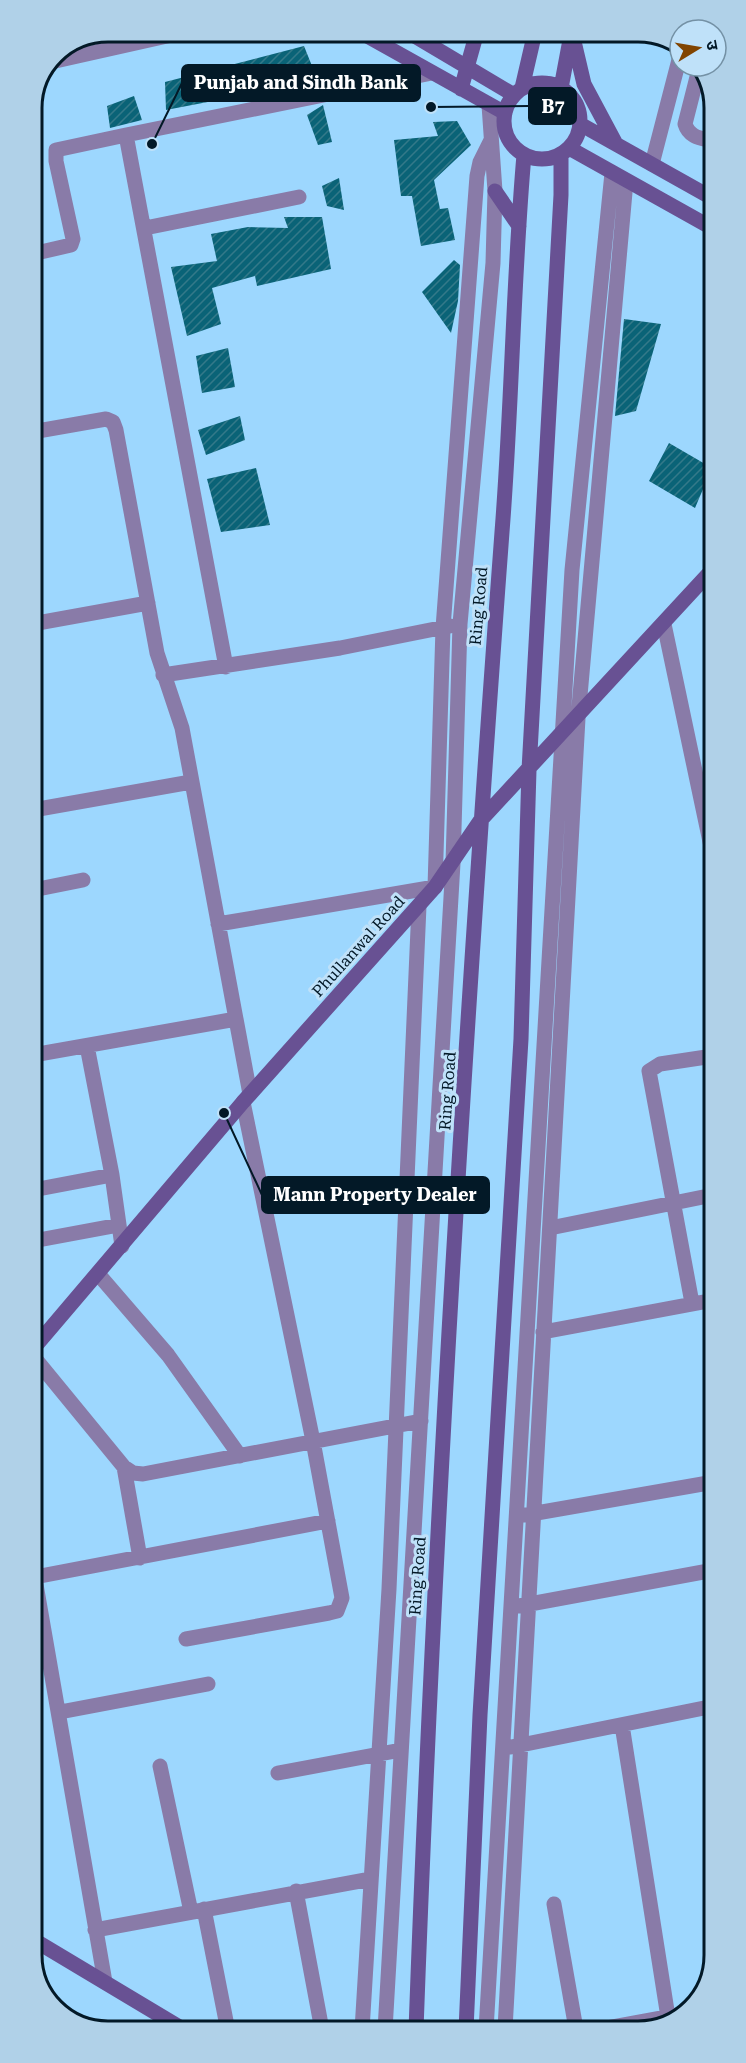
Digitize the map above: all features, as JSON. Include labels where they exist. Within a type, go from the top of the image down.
[{"type":"street","points":[[63,59],[140,42]]},
{"type":"street","points":[[378,42],[505,113]]},
{"type":"street","points":[[425,42],[518,92]]},
{"type":"street","points":[[461,89],[474,42]]},
{"type":"street","points":[[518,92],[534,83],[548,83],[561,88],[572,97],[578,110],[580,124],[576,137],[565,151],[549,158],[537,159],[524,155],[508,139],[504,128],[505,113],[518,92],[532,42]]},
{"type":"street","points":[[561,88],[570,42]]},
{"type":"street","points":[[574,42],[584,84],[616,144]]},
{"type":"street","points":[[42,252],[70,245],[73,239],[56,161],[56,150],[432,73]]},
{"type":"street","points":[[652,164],[674,78]]},
{"type":"street","points":[[697,78],[685,124],[687,132],[704,139]]},
{"type":"street","points":[[386,2021],[453,862],[460,624],[490,285],[495,191],[489,105]]},
{"type":"street","points":[[580,124],[704,193]]},
{"type":"street","points":[[126,135],[226,667]]},
{"type":"street","points":[[218,924],[435,887],[443,628],[477,176],[480,162],[491,140]]},
{"type":"street","points":[[565,151],[619,177],[704,224]]},
{"type":"street","points":[[466,2021],[480,1715],[520,1039],[529,770],[565,151]]},
{"type":"street","name":"Ring Road","points":[[416,2021],[429,1683],[480,821],[502,529],[524,155]]},
{"type":"street","points":[[525,1515],[543,1332],[578,718],[619,177]]},
{"type":"street","points":[[505,2021],[520,1744],[520,1606],[525,1515],[532,1224],[561,735],[572,570],[619,177]]},
{"type":"street","points":[[495,191],[519,226]]},
{"type":"street","points":[[145,228],[299,197]]},
{"type":"street","points":[[470,281],[490,285]]},
{"type":"street","points":[[42,430],[96,420],[106,419],[113,422],[163,675],[182,728],[236,1019],[247,1098],[342,1598],[337,1611],[186,1639]]},
{"type":"street","points":[[458,438],[475,440]]},
{"type":"street","name":"Phullanwal Road","points":[[42,1340],[247,1098],[419,906],[453,862],[480,821],[578,718],[704,579]]},
{"type":"street","points":[[42,622],[148,603]]},
{"type":"street","points":[[163,675],[226,667],[460,624]]},
{"type":"street","points":[[664,624],[704,813]]},
{"type":"street","points":[[42,808],[192,782]]},
{"type":"street","points":[[42,888],[83,880]]},
{"type":"street","points":[[363,2021],[389,1589],[419,906]]},
{"type":"street","points":[[42,1054],[236,1019]]},
{"type":"street","points":[[87,1046],[112,1175],[122,1246]]},
{"type":"street","points":[[692,1304],[649,1071],[660,1064],[704,1057]]},
{"type":"street","points":[[42,1188],[112,1175]]},
{"type":"street","points":[[550,1228],[704,1198]]},
{"type":"street","points":[[42,1239],[119,1225]]},
{"type":"street","points":[[99,1275],[168,1354],[240,1456]]},
{"type":"street","points":[[543,1332],[704,1302]]},
{"type":"street","points":[[42,1367],[124,1467],[133,1473],[143,1474],[421,1421]]},
{"type":"street","points":[[124,1467],[140,1558]]},
{"type":"street","points":[[525,1515],[704,1484]]},
{"type":"street","points":[[42,1574],[140,1558],[328,1521]]},
{"type":"street","points":[[520,1606],[704,1572]]},
{"type":"street","points":[[389,1589],[410,1586]]},
{"type":"street","points":[[487,2021],[503,1749],[520,1606]]},
{"type":"street","points":[[42,1617],[105,1982]]},
{"type":"street","points":[[60,1712],[208,1684]]},
{"type":"street","points":[[503,1749],[704,1708]]},
{"type":"street","points":[[622,1725],[672,2011]]},
{"type":"street","points":[[278,1773],[401,1750]]},
{"type":"street","points":[[160,1766],[225,2021]]},
{"type":"street","points":[[95,1930],[296,1891],[371,1879]]},
{"type":"street","points":[[296,1891],[320,2021]]},
{"type":"street","points":[[554,1904],[575,2021]]},
{"type":"street","points":[[42,1945],[169,2021]]},
{"type":"building","points":[[304,46],[318,81],[166,110],[165,82]]},
{"type":"building","points":[[134,96],[142,120],[110,128],[107,106]]},
{"type":"building","points":[[323,105],[332,142],[318,145],[307,115]]},
{"type":"building","points":[[457,121],[471,145],[434,180],[440,209],[448,208],[455,240],[421,246],[412,196],[401,196],[394,140],[438,136],[433,122]]},
{"type":"building","points":[[339,178],[344,210],[327,206],[322,186]]},
{"type":"building","points":[[284,217],[322,217],[331,269],[257,286],[255,276],[212,288],[221,324],[187,336],[171,267],[217,261],[211,234],[248,227],[288,228]]},
{"type":"building","points":[[454,260],[460,265],[458,301],[451,333],[422,292]]},
{"type":"building","points":[[624,319],[661,324],[636,411],[615,416]]},
{"type":"building","points":[[228,348],[235,387],[202,393],[196,356]]},
{"type":"building","points":[[240,416],[245,440],[206,455],[198,430]]},
{"type":"building","points":[[669,443],[704,463],[704,487],[695,508],[649,481]]},
{"type":"building","points":[[256,468],[270,525],[221,532],[207,479]]},
{"type":"place","name":"B7","points":[[431,107]]},
{"type":"place","name":"Punjab and Sindh Bank","points":[[152,144]]},
{"type":"place","name":"Mann Property Dealer","points":[[224,1113]]}]
